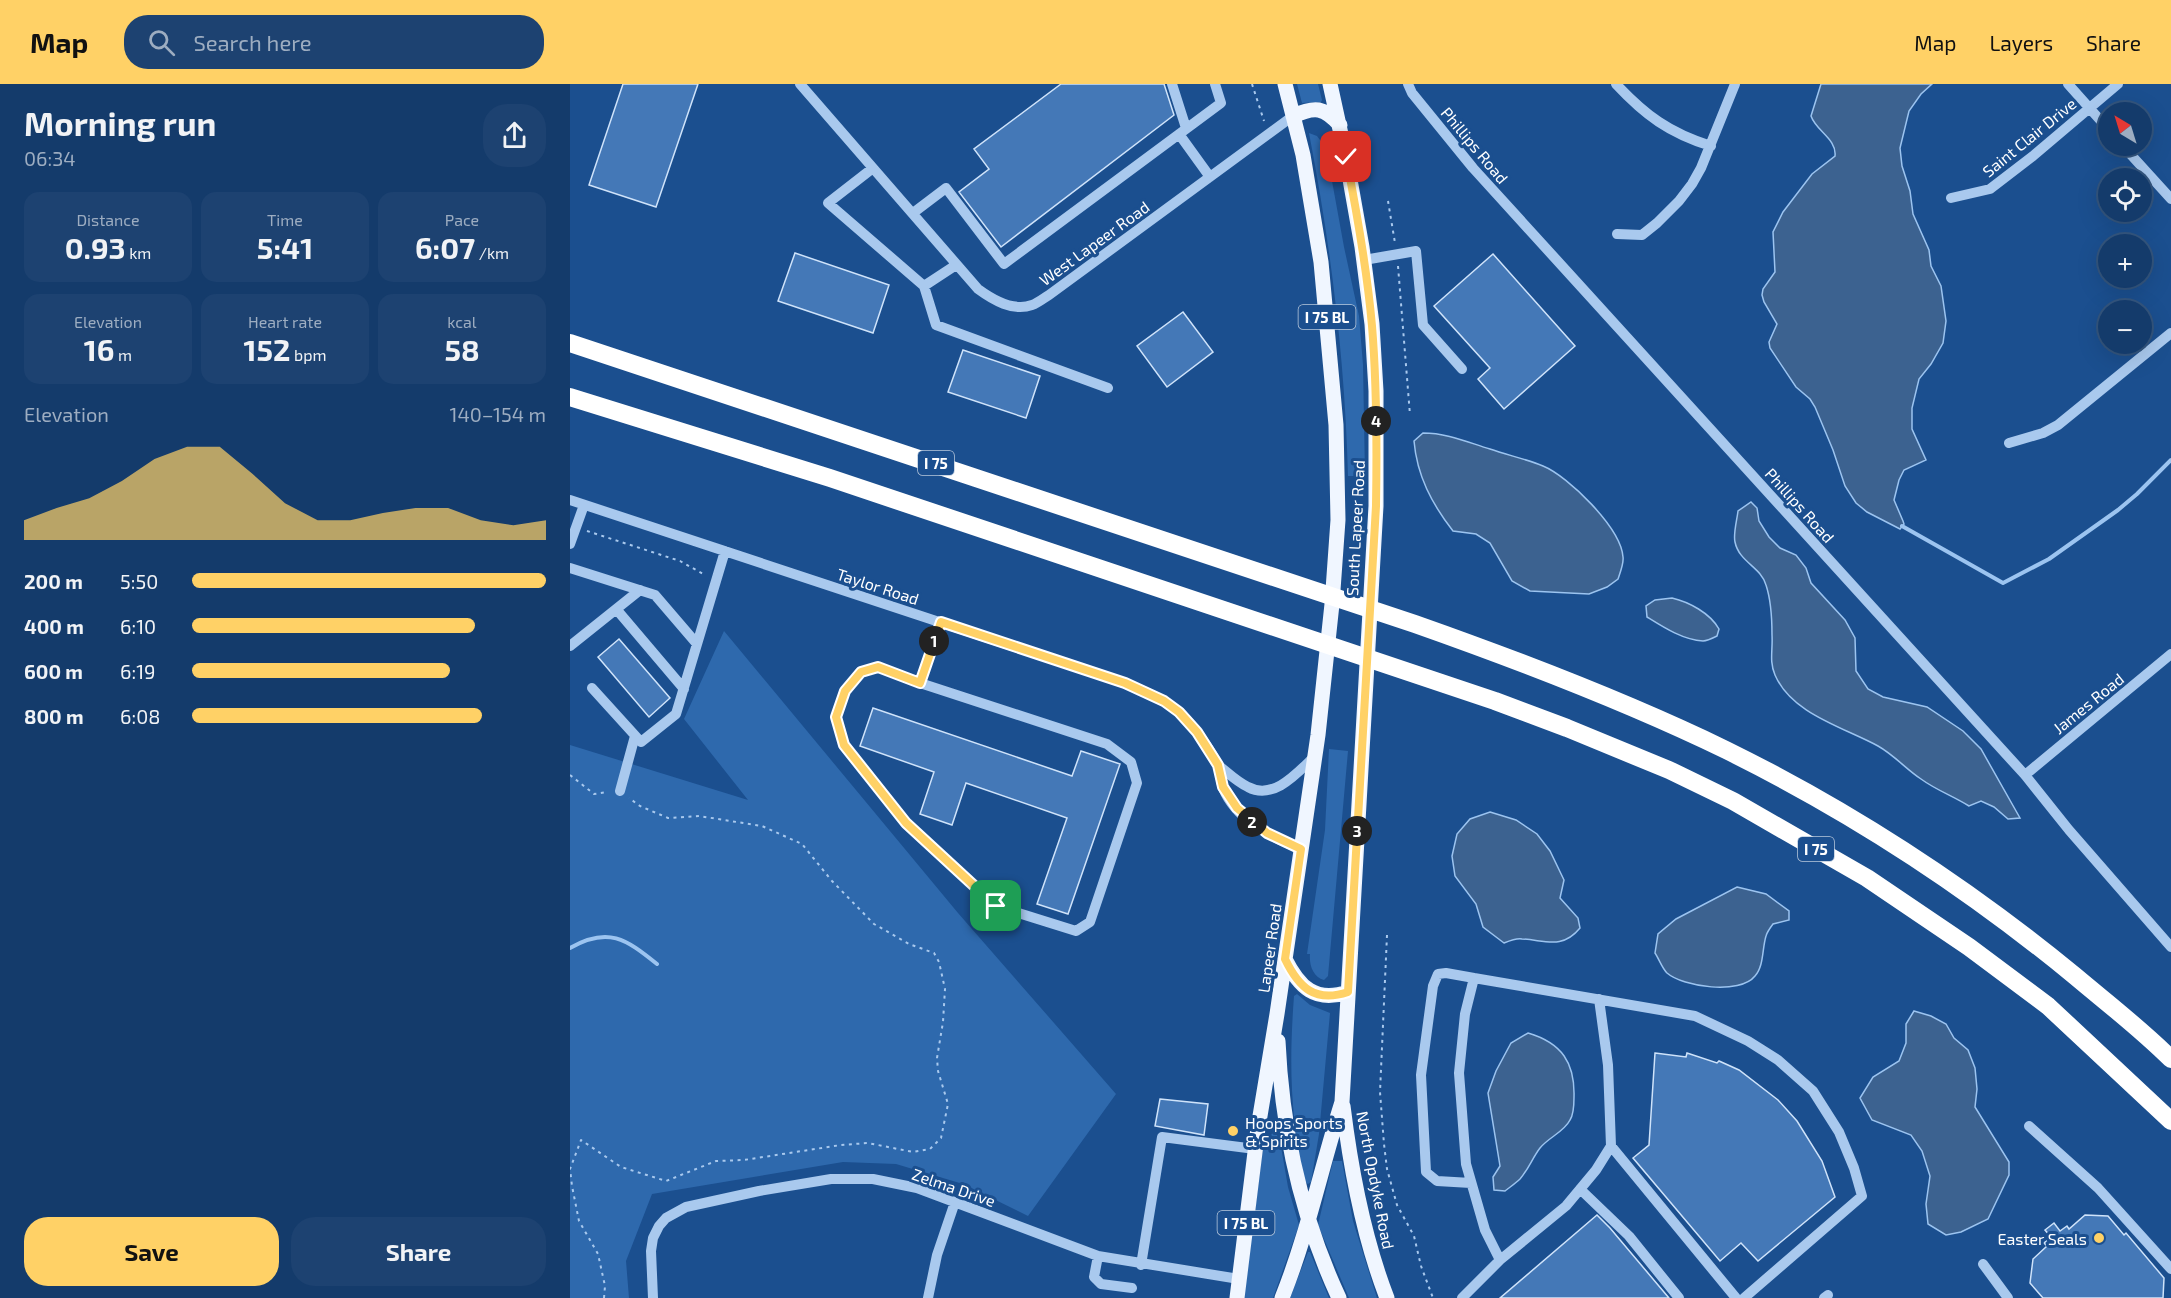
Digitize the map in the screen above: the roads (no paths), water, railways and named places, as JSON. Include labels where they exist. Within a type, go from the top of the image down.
[{"type":"highway","name":"I 75","points":[[570,343],[1415,624],[1514,659],[1726,750],[1870,830],[1944,877],[2051,956],[2171,1059]]},
{"type":"highway","name":"I 75","points":[[570,396],[830,478],[1406,671],[1557,724],[1668,770],[1733,801],[1867,878],[1969,947],[2048,1006],[2171,1120]]},
{"type":"main road","name":"South Lapeer Road","points":[[1285,84],[1303,155],[1321,262],[1332,366],[1338,520],[1332,604]]},
{"type":"main road","name":"South Lapeer Road","points":[[1330,84],[1340,125],[1364,260],[1372,324],[1376,400],[1376,506],[1348,992]]},
{"type":"main road","points":[[1293,116],[1314,108],[1332,116],[1340,125]]},
{"type":"main road","name":"Lapeer Road","points":[[1237,1298],[1255,1149],[1315,756],[1332,604]]},
{"type":"main road","points":[[1285,959],[1299,981],[1318,995],[1338,995],[1348,992]]},
{"type":"main road","name":"I 75 BL","points":[[1282,1298],[1309,1221],[1342,1102],[1348,992]]},
{"type":"main road","points":[[1277,1014],[1281,1094],[1294,1171],[1325,1269],[1338,1298]]},
{"type":"main road","name":"North Opdyke Road","points":[[1342,1102],[1362,1218],[1376,1270],[1387,1298]]},
{"type":"street","name":"West Lapeer Road","points":[[800,84],[978,289],[992,300],[1018,307],[1032,305],[1049,295],[1293,116]]},
{"type":"street","points":[[1172,84],[1183,131],[1210,177]]},
{"type":"street","points":[[913,213],[946,188],[1004,264],[1221,103],[1215,84]]},
{"type":"street","name":"Phillips Road","points":[[1408,84],[1412,93],[1473,168],[2025,775],[2069,830],[2171,947]]},
{"type":"street","points":[[1616,84],[1655,121],[1672,132],[1711,146]]},
{"type":"street","points":[[1617,234],[1642,235],[1679,201],[1692,184],[1711,146],[1735,84]]},
{"type":"street","points":[[2068,84],[2098,117]]},
{"type":"street","name":"Saint Clair Drive","points":[[1951,198],[1990,189],[2118,84]]},
{"type":"street","points":[[2132,156],[2171,199]]},
{"type":"street","points":[[873,168],[828,203],[924,286],[936,325],[1108,388]]},
{"type":"street","points":[[1364,260],[1416,251],[1423,325],[1462,369]]},
{"type":"street","points":[[924,286],[956,265]]},
{"type":"street","points":[[2009,443],[2043,433],[2058,425],[2171,333]]},
{"type":"street","name":"Taylor Road","points":[[570,500],[1106,676],[1157,697],[1186,719],[1218,765],[1248,788],[1268,790],[1280,786],[1315,756]]},
{"type":"street","points":[[570,544],[584,505]]},
{"type":"street","points":[[592,688],[640,742],[676,714],[726,551]]},
{"type":"street","points":[[570,568],[655,595],[697,644]]},
{"type":"street","points":[[570,646],[640,590]]},
{"type":"street","points":[[617,610],[684,689]]},
{"type":"street","points":[[920,683],[941,622]]},
{"type":"street","name":"James Road","points":[[2025,775],[2171,654]]},
{"type":"street","points":[[878,667],[920,683],[1107,744],[1131,762],[1137,783],[1090,922],[1076,931],[996,906],[906,823],[844,745],[836,717],[845,691],[861,672],[878,667]]},
{"type":"street","points":[[621,791],[634,735]]},
{"type":"street","name":"Taylor Road","points":[[1218,765],[1223,787],[1230,800],[1244,816],[1267,833],[1301,849]]},
{"type":"street","points":[[1471,1183],[1437,1182],[1426,1172],[1421,1075],[1433,986],[1438,974],[1446,973],[1695,1016],[1748,1041],[1778,1060],[1813,1091],[1839,1132],[1854,1168],[1862,1196],[1744,1298]]},
{"type":"street","points":[[1473,978],[1465,1014],[1459,1073],[1466,1164],[1485,1230],[1500,1260]]},
{"type":"street","points":[[1465,1297],[1500,1260],[1566,1206],[1596,1170],[1611,1146],[1608,1065],[1599,999]]},
{"type":"street","points":[[2029,1126],[2098,1188],[2171,1269]]},
{"type":"street","points":[[1141,1265],[1162,1137],[1255,1149]]},
{"type":"street","points":[[1611,1146],[1736,1298]]},
{"type":"street","name":"Zelma Drive","points":[[653,1298],[652,1244],[659,1226],[670,1215],[692,1205],[759,1191],[831,1179],[859,1178],[887,1181],[917,1188],[1098,1257],[1239,1280]]},
{"type":"street","points":[[1580,1189],[1629,1236],[1679,1298]]},
{"type":"street","points":[[928,1298],[937,1255],[955,1203]]},
{"type":"street","points":[[1098,1257],[1094,1277],[1097,1281],[1101,1284],[1132,1288]]},
{"type":"street","points":[[1983,1264],[2008,1298]]},
{"type":"waterway","points":[[1902,526],[2003,583],[2049,559],[2118,510],[2171,460]]},
{"type":"waterway","points":[[570,948],[595,938],[616,938],[636,948],[657,964]]},
{"type":"place","name":"Hoops Sports & Spirits","points":[[1233,1131]]},
{"type":"place","name":"Easter Seals","points":[[2099,1238]]}]
